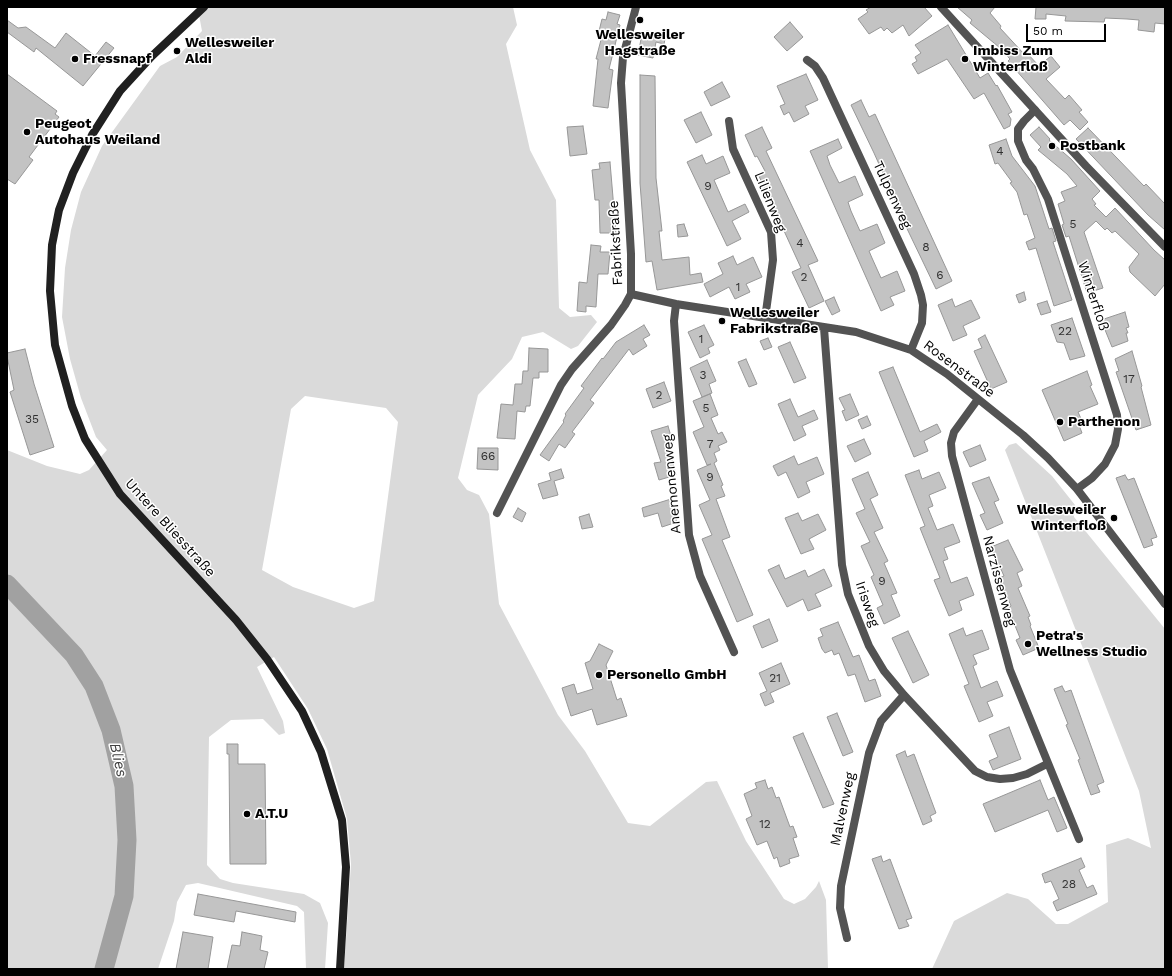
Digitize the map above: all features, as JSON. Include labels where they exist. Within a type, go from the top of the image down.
[{"type":"main road","name":"Untere Bliesstraße","points":[[204,7],[152,56],[120,92],[92,135],[73,173],[59,210],[52,245],[50,291],[55,346],[72,406],[85,439],[120,494],[236,620],[267,659],[302,712],[321,752],[342,820],[346,867],[340,969]]},
{"type":"street","name":"Fabrikstraße","points":[[497,513],[561,385],[572,368],[611,325],[631,294],[631,254],[621,83],[623,57],[636,7]]},
{"type":"street","points":[[941,7],[1136,220],[1165,247]]},
{"type":"street","name":"Tulpenweg","points":[[807,60],[815,66],[824,78],[914,274],[923,306],[922,323],[911,350]]},
{"type":"street","name":"Winterfloß","points":[[1035,110],[1024,120],[1018,129],[1018,141],[1026,160],[1039,179],[1048,199],[1117,415],[1118,429],[1115,445],[1105,464],[1092,478],[1078,489]]},
{"type":"street","name":"Lilienweg","points":[[729,121],[733,149],[771,232],[773,260],[765,319]]},
{"type":"street","name":"Rosenstraße","points":[[631,294],[676,304],[856,332],[911,350],[947,374],[1023,435],[1078,489],[1165,604]]},
{"type":"street","name":"Anemonenweg","points":[[676,304],[674,329],[689,535],[700,576],[734,652]]},
{"type":"street","name":"Irisweg","points":[[824,328],[842,565],[848,594],[869,646],[884,671],[904,695],[975,771],[987,777],[1000,779],[1013,778],[1027,774],[1047,764]]},
{"type":"street","name":"Narzissenweg","points":[[978,399],[954,432],[951,443],[952,456],[1010,670],[1047,764],[1079,839]]},
{"type":"street","name":"Malvenweg","points":[[847,938],[840,908],[841,886],[869,753],[881,721],[904,695]]},
{"type":"shaded area","points":[[208,7],[513,7],[517,25],[506,44],[530,150],[556,200],[559,308],[570,317],[591,315],[597,322],[578,346],[571,349],[543,332],[522,337],[512,359],[478,395],[458,478],[467,490],[479,495],[489,514],[499,604],[558,715],[585,751],[628,823],[650,826],[706,782],[717,781],[746,841],[784,899],[794,904],[805,899],[816,887],[819,881],[826,900],[828,969],[344,969],[351,864],[347,819],[327,749],[308,709],[274,657],[257,667],[283,721],[285,733],[279,735],[263,719],[231,720],[209,737],[207,865],[220,879],[233,883],[304,894],[320,903],[328,923],[325,969],[306,969],[304,912],[297,906],[198,883],[186,885],[177,902],[174,921],[158,969],[7,969],[7,450],[47,466],[80,474],[89,470],[107,450],[96,437],[81,398],[70,359],[62,317],[65,268],[71,230],[81,192],[102,146],[160,66],[177,57],[202,31],[199,15]],"holes":[[[305,396],[386,408],[398,422],[374,601],[354,608],[293,587],[262,570],[291,409]]]},
{"type":"shaded area","points":[[1016,443],[1052,476],[1075,505],[1074,517],[1165,629],[1165,969],[932,969],[954,921],[1007,893],[1028,899],[1056,924],[1068,924],[1108,902],[1106,845],[1128,838],[1151,848],[1139,791],[1005,450],[1009,445]]},
{"type":"building","points":[[871,7],[924,7],[932,16],[909,36],[903,25],[892,33],[887,28],[884,31],[881,27],[869,34],[858,19],[868,12],[866,10]]},
{"type":"building","points":[[957,7],[995,7],[990,13],[1001,26],[1000,28],[1024,54],[1026,52],[1039,66],[1051,56],[1060,67],[1046,79],[1065,99],[1069,95],[1082,110],[1079,112],[1088,122],[1080,130],[1070,120],[1064,125],[1008,61],[1010,59],[1000,48],[970,23],[972,20]]},
{"type":"building","points":[[1036,7],[1165,7],[1165,24],[1155,23],[1154,32],[1138,30],[1139,20],[1105,18],[1104,22],[1065,21],[1066,16],[1046,14],[1046,19],[1035,19]]},
{"type":"building","points":[[608,12],[620,15],[617,24],[620,25],[609,69],[613,70],[608,108],[593,106],[598,59],[596,59],[603,32],[599,31],[602,19],[606,20]]},
{"type":"building","name":"Fressnapf","points":[[7,20],[18,28],[26,27],[55,48],[66,33],[95,56],[106,42],[114,48],[83,86],[36,48],[34,52],[7,32]]},
{"type":"building","points":[[790,22],[803,37],[787,51],[774,37]]},
{"type":"building","points":[[948,25],[980,78],[988,73],[996,86],[997,85],[1012,112],[1008,114],[1011,119],[1010,126],[1004,129],[984,93],[974,99],[947,59],[918,74],[912,64],[917,61],[915,57],[921,53],[915,45]]},
{"type":"building","points":[[647,31],[666,34],[664,44],[656,42],[653,58],[638,55],[641,39],[646,40]]},
{"type":"building","name":"Peugeot Autohaus Weiland","points":[[7,74],[57,111],[55,114],[59,117],[29,157],[33,160],[15,184],[7,179]]},
{"type":"building","points":[[806,74],[818,100],[805,106],[809,114],[794,122],[789,112],[784,115],[780,106],[785,104],[777,86]]},
{"type":"building","points":[[640,75],[655,76],[656,178],[662,231],[659,231],[662,260],[689,257],[690,275],[701,273],[703,282],[657,290],[652,261],[646,262],[640,183]]},
{"type":"building","points":[[722,82],[730,97],[711,106],[704,92]]},
{"type":"building","points":[[861,100],[869,117],[875,114],[952,281],[936,289],[899,212],[900,211],[874,153],[851,105]]},
{"type":"building","points":[[701,112],[712,135],[696,143],[684,120]]},
{"type":"building","points":[[583,126],[587,154],[570,156],[567,127]]},
{"type":"building","points":[[762,127],[772,148],[766,151],[818,261],[808,265],[824,301],[809,308],[792,272],[801,268],[758,174],[765,171],[757,156],[755,157],[745,135]]},
{"type":"building","points":[[1039,127],[1050,139],[1049,140],[1071,159],[1100,191],[1092,199],[1096,204],[1094,205],[1106,217],[1115,208],[1165,260],[1165,284],[1155,296],[1130,272],[1129,267],[1139,254],[1115,231],[1112,233],[1107,228],[1105,230],[1096,221],[1084,232],[1103,288],[1087,293],[1069,236],[1066,237],[1062,225],[1064,224],[1058,204],[1065,201],[1061,192],[1077,186],[1067,174],[1038,150],[1041,147],[1030,135]]},
{"type":"building","points":[[1088,128],[1144,186],[1146,184],[1165,204],[1165,230],[1148,215],[1076,139]]},
{"type":"building","points":[[838,139],[842,148],[827,156],[830,165],[839,183],[855,176],[863,195],[848,202],[851,211],[860,231],[877,224],[885,243],[869,251],[881,278],[897,271],[905,291],[890,297],[894,305],[881,311],[810,151]]},
{"type":"building","points":[[1006,139],[1012,156],[1035,186],[1049,229],[1052,228],[1056,241],[1053,242],[1072,300],[1054,306],[1036,248],[1029,250],[1026,242],[1035,238],[1027,214],[1024,215],[1017,192],[1010,183],[1012,182],[998,163],[995,164],[989,145]]},
{"type":"building","points":[[702,155],[706,164],[723,156],[730,173],[714,180],[728,212],[745,204],[749,212],[732,221],[741,239],[727,246],[687,162]]},
{"type":"building","points":[[610,162],[616,233],[600,233],[599,200],[595,200],[592,170],[600,169],[599,163]]},
{"type":"building","points":[[684,224],[688,236],[678,237],[677,225]]},
{"type":"building","points":[[591,245],[601,246],[600,252],[610,252],[608,274],[598,274],[596,307],[586,306],[586,312],[577,311],[579,282],[587,283]]},
{"type":"building","points":[[733,256],[737,265],[753,257],[762,277],[746,284],[750,292],[735,299],[729,287],[710,297],[704,284],[723,274],[718,263]]},
{"type":"building","points":[[1024,292],[1026,300],[1019,303],[1016,295]]},
{"type":"building","points":[[834,297],[840,311],[832,315],[825,301]]},
{"type":"building","points":[[952,299],[955,307],[971,300],[980,318],[963,326],[967,335],[953,341],[938,305]]},
{"type":"building","points":[[1047,301],[1051,312],[1041,315],[1037,304]]},
{"type":"building","points":[[1125,312],[1129,327],[1126,328],[1128,333],[1126,333],[1128,341],[1112,347],[1101,320]]},
{"type":"building","points":[[1072,318],[1085,356],[1070,360],[1064,343],[1057,342],[1051,325]]},
{"type":"building","points":[[644,325],[650,335],[643,339],[647,346],[633,355],[629,349],[590,400],[594,403],[572,432],[575,434],[565,448],[559,444],[549,461],[540,455],[564,422],[565,414],[584,388],[581,386],[602,358],[603,359],[616,342]]},
{"type":"building","points":[[704,325],[714,345],[708,348],[710,353],[700,358],[688,332]]},
{"type":"building","points":[[985,335],[1007,382],[991,389],[974,351],[982,348],[978,339]]},
{"type":"building","points":[[768,338],[772,347],[764,350],[760,341]]},
{"type":"building","points":[[790,342],[806,378],[794,383],[778,347]]},
{"type":"building","points":[[529,348],[548,349],[548,372],[539,372],[539,378],[533,378],[530,406],[526,406],[525,412],[517,411],[515,439],[497,438],[501,404],[513,405],[515,384],[522,384],[523,371],[528,371]]},
{"type":"building","points":[[25,349],[34,384],[54,447],[30,455],[10,392],[14,390],[7,356],[7,353]]},
{"type":"building","points":[[1132,351],[1151,425],[1136,430],[1116,372],[1119,371],[1115,359]]},
{"type":"building","points":[[746,359],[757,384],[749,387],[738,362]]},
{"type":"building","points":[[707,360],[716,381],[709,384],[712,393],[702,397],[690,368]]},
{"type":"building","points":[[893,367],[920,432],[937,424],[941,432],[924,441],[928,451],[914,457],[879,372]]},
{"type":"building","points":[[1087,371],[1092,385],[1090,386],[1098,404],[1078,412],[1083,423],[1079,425],[1082,433],[1064,441],[1042,390]]},
{"type":"building","points":[[664,382],[671,401],[653,408],[646,389]]},
{"type":"building","points":[[710,394],[718,415],[711,418],[718,434],[722,432],[727,442],[718,446],[720,450],[714,453],[717,461],[714,463],[723,485],[721,486],[725,496],[716,499],[730,537],[722,540],[753,615],[737,622],[702,539],[712,535],[699,505],[710,500],[697,470],[711,464],[707,465],[693,432],[704,427],[693,401]]},
{"type":"building","points":[[850,394],[859,415],[846,421],[842,411],[845,410],[839,398]]},
{"type":"building","points":[[790,399],[798,417],[814,410],[818,419],[802,426],[806,435],[794,441],[778,404]]},
{"type":"building","points":[[867,416],[871,425],[862,429],[858,420]]},
{"type":"building","points":[[668,426],[673,443],[668,444],[676,475],[659,480],[654,463],[661,462],[651,431]]},
{"type":"building","points":[[864,439],[871,454],[855,462],[847,446]]},
{"type":"building","points":[[980,445],[986,460],[970,467],[963,452]]},
{"type":"building","points":[[478,448],[498,448],[498,470],[477,469]]},
{"type":"building","points":[[794,456],[798,465],[817,457],[824,474],[806,482],[810,492],[798,498],[786,472],[778,476],[773,466]]},
{"type":"building","points":[[561,469],[564,478],[554,481],[558,495],[543,499],[538,484],[551,480],[549,473]]},
{"type":"building","points":[[919,470],[922,479],[939,472],[946,488],[929,495],[933,506],[928,508],[937,530],[953,524],[960,542],[944,548],[948,559],[943,561],[951,583],[967,577],[974,595],[959,601],[962,610],[949,616],[934,580],[940,578],[920,528],[925,526],[905,475]]},
{"type":"building","points":[[868,472],[878,495],[870,499],[883,528],[874,532],[888,561],[884,563],[897,593],[891,595],[900,616],[884,624],[877,608],[883,605],[871,577],[874,575],[861,546],[870,542],[856,513],[865,509],[852,479]]},
{"type":"building","points":[[1125,475],[1128,480],[1134,478],[1157,537],[1151,539],[1153,545],[1144,548],[1116,478]]},
{"type":"building","points":[[989,477],[999,500],[994,502],[1003,523],[987,530],[980,515],[985,513],[972,483]]},
{"type":"building","points":[[671,499],[677,522],[662,527],[658,513],[644,517],[642,508]]},
{"type":"building","points":[[518,508],[526,513],[522,522],[513,517]]},
{"type":"building","points":[[798,513],[802,521],[818,514],[826,530],[809,539],[814,549],[801,554],[785,518]]},
{"type":"building","points":[[589,514],[593,527],[582,529],[579,517]]},
{"type":"building","points":[[1008,540],[1023,570],[1017,573],[1022,586],[1018,588],[1030,616],[1028,617],[1030,626],[1039,648],[1023,655],[1016,640],[1020,638],[1008,608],[1011,606],[999,578],[1004,576],[991,547]]},
{"type":"building","points":[[779,565],[785,579],[805,570],[808,577],[824,569],[832,586],[815,594],[821,606],[808,611],[803,599],[787,607],[768,570]]},
{"type":"building","points":[[769,619],[778,641],[762,648],[753,626]]},
{"type":"building","points":[[838,622],[853,657],[859,655],[869,681],[875,679],[881,696],[865,702],[855,674],[848,676],[839,653],[834,655],[832,650],[825,653],[822,649],[818,638],[823,636],[820,629]]},
{"type":"building","points":[[963,628],[966,636],[982,630],[989,649],[973,655],[977,664],[973,666],[981,688],[997,681],[1003,696],[987,702],[993,716],[979,722],[964,686],[969,684],[949,634]]},
{"type":"building","points":[[908,631],[929,675],[913,683],[892,638]]},
{"type":"building","name":"Personello GmbH","points":[[599,644],[613,651],[606,665],[617,700],[621,698],[627,716],[597,725],[592,709],[571,716],[562,688],[574,684],[577,694],[593,689],[585,663],[590,661]]},
{"type":"building","points":[[781,663],[790,684],[770,693],[774,702],[765,706],[760,694],[767,691],[759,673]]},
{"type":"building","points":[[1062,686],[1065,692],[1071,690],[1104,782],[1097,785],[1100,792],[1091,795],[1078,760],[1080,759],[1066,725],[1068,724],[1054,689]]},
{"type":"building","points":[[837,713],[853,752],[843,756],[827,717]]},
{"type":"building","points":[[1009,727],[1021,759],[993,770],[989,761],[998,757],[989,735]]},
{"type":"building","points":[[803,733],[834,804],[823,808],[793,737]]},
{"type":"building","name":"A.T.U","points":[[227,744],[238,744],[238,764],[265,764],[266,864],[230,864],[229,754],[227,754]]},
{"type":"building","points":[[905,751],[907,757],[914,754],[936,813],[930,816],[932,821],[923,825],[896,755]]},
{"type":"building","points":[[765,780],[768,789],[772,787],[776,798],[779,797],[790,827],[793,826],[797,837],[793,838],[799,856],[789,859],[790,863],[780,867],[777,857],[774,859],[767,841],[757,845],[746,819],[752,816],[744,794],[757,788],[755,783]]},
{"type":"building","points":[[1040,780],[1048,800],[1054,797],[1067,828],[1057,832],[1048,810],[995,832],[983,804]]},
{"type":"building","points":[[881,856],[883,862],[890,859],[912,918],[906,920],[909,926],[899,929],[872,859]]},
{"type":"building","points":[[1081,858],[1085,867],[1079,870],[1087,888],[1093,885],[1097,894],[1057,911],[1053,902],[1059,899],[1051,881],[1045,883],[1042,874]]},
{"type":"building","points":[[198,894],[296,912],[295,922],[236,911],[234,922],[194,915]]},
{"type":"building","points":[[183,932],[213,937],[208,969],[176,969]]},
{"type":"building","points":[[242,932],[262,936],[260,950],[268,952],[264,969],[227,969],[232,945],[240,946]]},
{"type":"waterway","name":"Blies","points":[[7,584],[74,655],[94,686],[111,730],[124,786],[127,840],[124,896],[104,969]]},
{"type":"place","name":"Wellesweiler Hagstraße","points":[[640,20]]},
{"type":"place","name":"Wellesweiler Aldi","points":[[177,51]]},
{"type":"place","name":"Fressnapf","points":[[75,59]]},
{"type":"place","name":"Imbiss Zum Winterfloß","points":[[965,59]]},
{"type":"place","name":"Peugeot Autohaus Weiland","points":[[27,132]]},
{"type":"place","name":"Postbank","points":[[1052,146]]},
{"type":"place","name":"Wellesweiler Fabrikstraße","points":[[722,321]]},
{"type":"place","name":"Parthenon","points":[[1060,422]]},
{"type":"place","name":"Wellesweiler Winterfloß","points":[[1114,518]]},
{"type":"place","name":"Petra's Wellness Studio","points":[[1028,644]]},
{"type":"place","name":"Personello GmbH","points":[[599,675]]},
{"type":"place","name":"A.T.U","points":[[247,814]]}]
